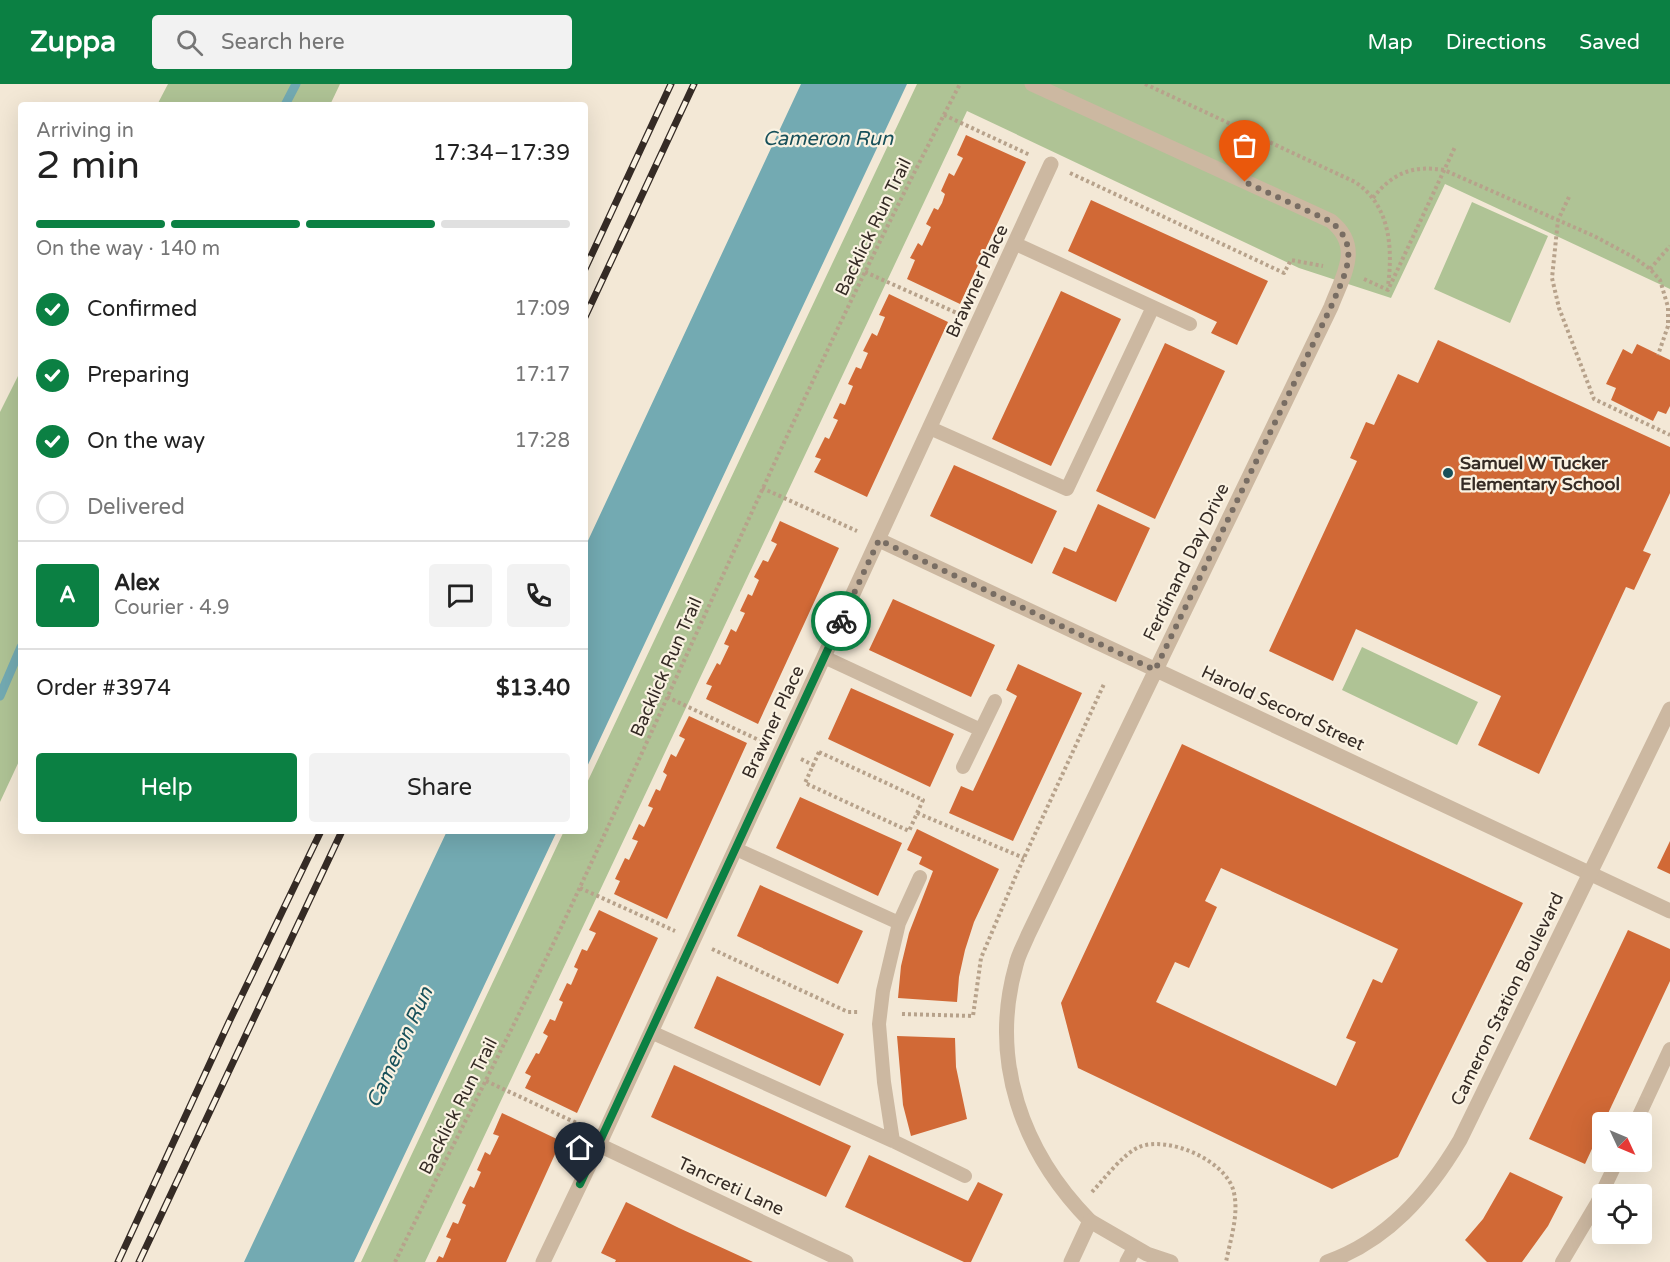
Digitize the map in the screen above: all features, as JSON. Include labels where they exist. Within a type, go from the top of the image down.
[{"type":"street","name":"Ferdinand Day Drive","points":[[1032,84],[1330,221],[1341,229],[1348,242],[1348,264],[1331,307],[1016,964],[1010,998],[1007,1041],[1010,1078],[1020,1113],[1034,1146],[1051,1173],[1090,1221]]},
{"type":"street","name":"Brawner Place","points":[[543,1262],[1016,244],[1051,164]]},
{"type":"street","name":"Harold Secord Street","points":[[879,540],[1670,911]]},
{"type":"street","name":"Cameron Station Boulevard","points":[[1327,1262],[1373,1240],[1412,1206],[1440,1174],[1460,1140],[1670,710]]},
{"type":"street","name":"Tancreti Lane","points":[[601,1140],[846,1262]]},
{"type":"street","points":[[1071,1262],[1090,1221],[1147,1254],[1171,1262]]},
{"type":"street","points":[[1127,1262],[1135,1247]]},
{"type":"lane","points":[[1016,244],[1191,324]]},
{"type":"lane","points":[[930,428],[1067,489],[1153,307]]},
{"type":"lane","points":[[824,657],[981,730]]},
{"type":"lane","points":[[963,767],[995,701]]},
{"type":"lane","points":[[736,849],[899,923]]},
{"type":"lane","points":[[893,1141],[884,1082],[880,1013],[899,923],[920,877]]},
{"type":"lane","points":[[651,1032],[893,1141],[965,1176]]},
{"type":"lane","points":[[1641,1112],[1670,1049]]},
{"type":"lane","points":[[1562,1262],[1597,1203],[1612,1172]]},
{"type":"path","name":"Backlick Run Trail","points":[[395,1262],[580,888],[762,488],[865,272],[960,84]]},
{"type":"path","points":[[1145,84],[1355,182],[1367,190],[1379,207],[1386,227],[1390,250],[1388,290]]},
{"type":"path","points":[[944,115],[1284,273],[1291,260],[1345,271],[1388,290]]},
{"type":"path","points":[[1388,290],[1455,147]]},
{"type":"path","points":[[1373,198],[1384,184],[1397,175],[1430,168],[1444,170],[1594,236],[1635,258],[1660,280],[1668,306],[1668,326],[1658,355]]},
{"type":"path","points":[[1569,198],[1558,220],[1552,278],[1559,308],[1594,399],[1670,435]]},
{"type":"path","points":[[1650,269],[1670,246]]},
{"type":"path","points":[[865,272],[979,323]]},
{"type":"path","points":[[762,488],[879,540]]},
{"type":"path","points":[[580,888],[848,1012],[973,1016],[981,958],[1104,684]]},
{"type":"path","points":[[667,697],[815,766]]},
{"type":"path","points":[[819,752],[923,800],[917,813],[909,831],[805,783],[815,766],[819,752]]},
{"type":"path","points":[[917,813],[1024,858]]},
{"type":"path","points":[[486,1081],[601,1140]]},
{"type":"path","points":[[1077,1207],[1131,1152],[1140,1147],[1164,1144],[1185,1149],[1212,1164],[1230,1182],[1234,1193],[1235,1208],[1226,1262]]},
{"type":"green space","points":[[168,84],[340,84],[331,102],[159,102]]},
{"type":"green space","points":[[917,84],[1670,84],[1670,289],[1445,184],[1391,298],[1299,268],[967,111],[425,1262],[361,1262],[563,834],[588,834],[588,781]]},
{"type":"green space","points":[[1472,202],[1548,236],[1510,323],[1434,289]]},
{"type":"green space","points":[[18,376],[18,763],[0,802],[0,412]]},
{"type":"green space","points":[[1362,647],[1478,702],[1457,745],[1342,690]]},
{"type":"water","name":"Cameron Run","points":[[801,84],[907,84],[588,765],[588,541]]},
{"type":"water","name":"Cameron Run","points":[[446,834],[556,834],[354,1262],[244,1262]]},
{"type":"building","points":[[966,135],[1026,162],[960,304],[907,279],[915,260],[910,258],[918,243],[922,246],[931,227],[926,224],[934,208],[938,210],[942,203],[945,194],[941,191],[949,173],[954,176],[963,158],[957,155]]},
{"type":"building","points":[[1091,200],[1268,281],[1237,345],[1211,333],[1217,322],[1068,251]]},
{"type":"building","points":[[1061,291],[1121,319],[1051,466],[992,439]]},
{"type":"building","points":[[889,294],[948,322],[867,497],[814,472],[821,459],[815,457],[825,437],[829,439],[838,420],[833,418],[840,403],[845,405],[853,386],[848,384],[856,367],[861,369],[868,353],[863,351],[872,333],[877,336],[885,317],[879,315]]},
{"type":"building","points":[[1438,340],[1670,447],[1670,493],[1643,551],[1651,554],[1634,590],[1626,587],[1539,774],[1478,745],[1501,696],[1356,629],[1333,681],[1269,651],[1357,461],[1350,458],[1366,422],[1374,425],[1398,374],[1418,383]]},
{"type":"building","points":[[1165,343],[1225,371],[1155,519],[1096,491]]},
{"type":"building","points":[[1637,344],[1670,360],[1670,406],[1666,414],[1658,411],[1653,421],[1611,400],[1616,388],[1606,384],[1623,349],[1632,354]]},
{"type":"building","points":[[954,465],[1057,511],[1032,564],[930,516]]},
{"type":"building","points":[[1098,504],[1150,528],[1116,602],[1052,573],[1064,547],[1076,552]]},
{"type":"building","points":[[780,521],[839,548],[758,724],[706,699],[712,686],[706,684],[717,663],[720,665],[729,646],[724,644],[731,629],[736,632],[745,613],[740,611],[748,594],[752,596],[759,580],[754,577],[763,560],[768,562],[777,544],[771,541]]},
{"type":"building","points":[[893,599],[995,645],[971,697],[869,650]]},
{"type":"building","points":[[1018,664],[1082,693],[1013,841],[949,813],[961,786],[973,791],[995,744],[1017,696],[1006,690]]},
{"type":"building","points":[[851,688],[954,734],[930,787],[828,739]]},
{"type":"building","points":[[689,716],[747,743],[667,919],[614,894],[620,881],[615,879],[625,858],[629,860],[638,841],[632,839],[639,824],[644,827],[653,808],[648,806],[656,789],[660,791],[667,775],[663,772],[671,754],[676,757],[685,739],[679,736]]},
{"type":"building","points":[[1182,744],[1523,903],[1398,1157],[1332,1189],[1078,1068],[1061,1003]],"holes":[[[1221,868],[1398,949],[1382,983],[1373,979],[1346,1038],[1356,1042],[1336,1086],[1156,1002],[1175,962],[1189,968],[1217,907],[1205,901]]]},
{"type":"building","points":[[800,797],[902,843],[878,896],[776,848]]},
{"type":"building","points":[[917,829],[999,869],[974,922],[965,950],[959,977],[957,1002],[898,998],[901,966],[909,933],[933,871],[919,864],[922,857],[907,850]]},
{"type":"building","points":[[1670,841],[1670,874],[1657,868]]},
{"type":"building","points":[[760,885],[863,931],[838,984],[737,936]]},
{"type":"building","points":[[599,910],[658,938],[577,1113],[525,1088],[531,1076],[525,1073],[536,1053],[539,1054],[548,1036],[543,1033],[550,1019],[555,1021],[563,1002],[559,1000],[567,983],[571,985],[578,969],[574,967],[582,949],[587,951],[596,933],[589,930]]},
{"type":"building","points":[[1628,930],[1670,949],[1670,981],[1609,1112],[1592,1112],[1592,1149],[1585,1164],[1529,1139]]},
{"type":"building","points":[[717,976],[844,1034],[820,1086],[694,1028]]},
{"type":"building","points":[[897,1036],[955,1038],[956,1067],[967,1119],[911,1136],[903,1105]]},
{"type":"building","points":[[674,1065],[851,1146],[826,1197],[651,1117]]},
{"type":"building","points":[[502,1113],[561,1141],[506,1262],[436,1262],[439,1256],[443,1258],[451,1239],[446,1237],[453,1222],[458,1224],[466,1205],[462,1203],[470,1186],[474,1188],[481,1172],[477,1170],[485,1152],[490,1155],[499,1136],[493,1134]]},
{"type":"building","points":[[869,1155],[968,1201],[978,1182],[1003,1194],[971,1262],[964,1262],[845,1207]]},
{"type":"building","points":[[1510,1172],[1563,1197],[1548,1226],[1522,1262],[1487,1262],[1465,1240],[1483,1219]]},
{"type":"building","points":[[626,1202],[753,1262],[615,1262],[616,1260],[601,1253]]},
{"type":"waterway","points":[[287,102],[296,84]]},
{"type":"waterway","points":[[0,696],[18,654]]},
{"type":"railway","points":[[588,263],[671,84]]},
{"type":"railway","points":[[588,311],[694,84]]},
{"type":"railway","points":[[118,1262],[229,1022],[320,834]]},
{"type":"railway","points":[[139,1262],[341,834]]},
{"type":"way so far","points":[[841,621],[879,540],[1155,670],[1331,307],[1348,264],[1348,242],[1341,229],[1330,221],[1245,182]]},
{"type":"place","name":"Samuel W Tucker Elementary School","points":[[1448,473]]},
{"type":"route","points":[[580,1184],[841,621]]}]
